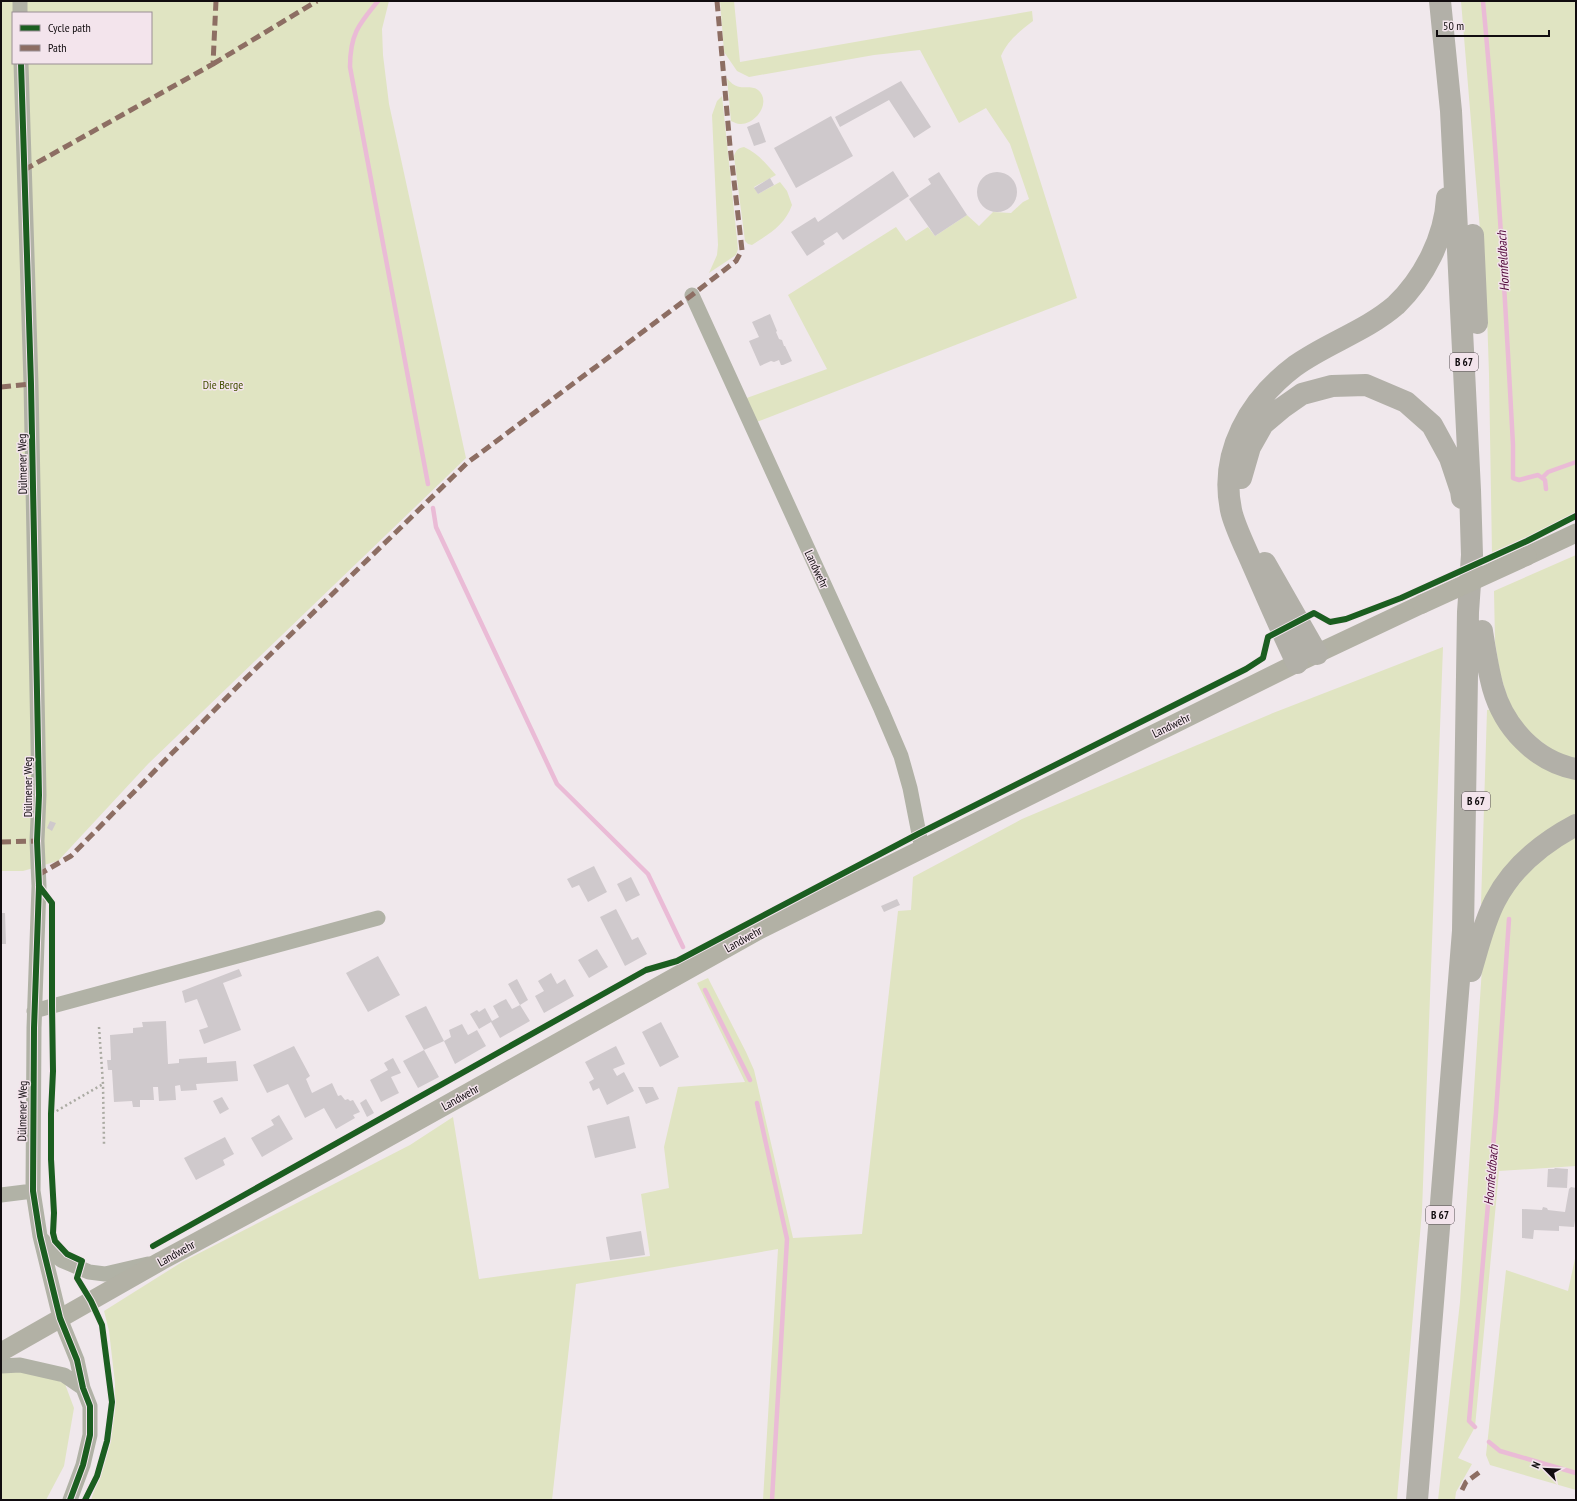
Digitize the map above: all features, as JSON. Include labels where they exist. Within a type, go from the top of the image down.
[{"type":"highway","name":"B 67","points":[[1417,1500],[1463,931],[1468,612],[1472,555],[1451,111],[1440,1]]},
{"type":"highway","name":"B 67","points":[[1430,1500],[1471,970],[1482,631],[1476,281],[1466,133],[1451,1]]},
{"type":"highway","points":[[1296,663],[1247,552],[1231,510],[1229,488],[1230,465],[1236,440],[1248,416],[1268,390],[1296,366],[1370,323],[1395,305],[1421,276],[1440,235],[1447,204],[1451,111]]},
{"type":"highway","points":[[1317,654],[1262,557],[1249,529],[1240,504],[1241,480],[1250,447],[1263,424],[1302,394],[1332,386],[1366,385],[1406,402],[1432,425],[1450,458],[1462,491],[1462,553],[1468,612]]},
{"type":"highway","points":[[1482,631],[1493,689],[1512,728],[1527,744],[1550,760],[1576,769]]},
{"type":"highway","points":[[1471,970],[1494,902],[1505,884],[1519,865],[1538,848],[1576,825]]},
{"type":"main road","name":"Landwehr","points":[[1,1352],[161,1261],[337,1166],[759,930],[1296,663],[1576,533]]},
{"type":"street","points":[[20,1],[20,12]]},
{"type":"street","name":"Dülmener Weg","points":[[21,64],[32,384],[39,787],[39,886],[34,1011],[33,1191],[40,1236],[60,1318],[77,1360],[90,1406],[90,1435],[83,1465],[70,1500]]},
{"type":"street","name":"Landwehr","points":[[692,295],[901,756],[910,788],[922,849]]},
{"type":"street","points":[[34,1011],[378,918]]},
{"type":"street","points":[[1,1195],[33,1191]]},
{"type":"street","name":"Dülmener Weg","points":[[40,1236],[50,1251],[61,1260],[88,1272],[104,1274],[161,1261]]},
{"type":"street","points":[[1,1366],[20,1365],[64,1375],[84,1388]]},
{"type":"path","points":[[99,1027],[103,1084],[104,1144]]},
{"type":"path","points":[[33,1125],[103,1084]]},
{"type":"green space","name":"Die Berge","points":[[1,1],[389,1],[382,29],[383,55],[389,104],[466,458],[148,764],[58,861],[23,871],[1,871]]},
{"type":"green space","points":[[720,1],[734,1],[740,62],[1032,11],[1033,21],[1011,41],[1001,56],[1077,298],[754,423],[744,399],[827,369],[788,295],[896,227],[906,241],[928,227],[935,236],[967,215],[979,226],[993,212],[1011,213],[1023,202],[1029,199],[1010,144],[986,108],[959,123],[920,50],[874,55],[749,77],[737,71],[724,52]]},
{"type":"green space","points":[[1461,1],[1576,1],[1576,512],[1526,539],[1492,554],[1487,314]]},
{"type":"green space","points":[[727,78],[736,86],[755,88],[762,95],[763,105],[761,110],[750,122],[740,124],[731,121]]},
{"type":"green space","points":[[722,96],[738,249],[736,255],[709,273],[717,255],[718,245],[712,115],[717,101]]},
{"type":"green space","points":[[744,147],[758,156],[776,175],[754,187],[758,194],[780,182],[787,191],[792,205],[781,224],[752,245],[745,241],[734,156],[740,148]]},
{"type":"green space","points":[[1576,555],[1576,761],[1565,759],[1525,730],[1509,703],[1500,673],[1495,642],[1494,591]]},
{"type":"green space","points":[[1443,647],[1422,1211],[1397,1500],[763,1500],[778,1249],[576,1284],[552,1500],[91,1500],[108,1449],[115,1411],[115,1383],[109,1331],[104,1311],[182,1262],[410,1145],[453,1117],[479,1279],[650,1256],[641,1194],[669,1188],[664,1147],[678,1087],[745,1082],[697,983],[708,978],[754,1070],[793,1238],[862,1234],[898,911],[911,910],[913,877],[1022,819],[1273,713]]},
{"type":"green space","points":[[1494,709],[1576,775],[1576,816],[1486,906],[1481,904],[1487,710]]},
{"type":"green space","points":[[1576,831],[1576,1166],[1499,1171],[1475,1427],[1458,1458],[1472,1464],[1456,1492],[1455,1500],[1438,1500],[1460,1302],[1482,968],[1497,915],[1520,876]]},
{"type":"green space","points":[[1576,1254],[1576,1490],[1490,1465],[1486,1455],[1506,1270],[1568,1291]]},
{"type":"green space","points":[[30,1371],[51,1377],[65,1384],[74,1408],[64,1466],[46,1500],[1,1500],[1,1373]]},
{"type":"building","points":[[901,81],[931,127],[914,138],[889,100],[840,127],[835,117]]},
{"type":"building","points":[[831,116],[853,156],[796,188],[774,148]]},
{"type":"building","points":[[759,122],[766,142],[754,146],[747,127]]},
{"type":"building","points":[[893,171],[909,196],[843,240],[837,232],[823,241],[825,244],[807,256],[791,232],[815,217],[818,222]]},
{"type":"building","points":[[939,172],[967,215],[935,236],[909,199],[931,184],[928,179]]},
{"type":"building","points":[[1001,172],[1008,175],[1014,181],[1017,192],[1016,200],[1008,209],[1001,212],[993,212],[986,209],[978,200],[977,188],[980,181],[989,173]]},
{"type":"building","points":[[770,178],[774,185],[758,194],[754,188]]},
{"type":"building","points":[[770,314],[779,339],[782,340],[792,361],[781,365],[779,360],[774,362],[771,361],[760,366],[749,341],[759,337],[752,322]]},
{"type":"building","points":[[50,821],[56,823],[52,831],[47,828]]},
{"type":"building","points":[[594,866],[607,892],[588,902],[579,885],[572,888],[567,879]]},
{"type":"building","points":[[631,877],[640,895],[626,902],[617,884]]},
{"type":"building","points":[[897,899],[900,905],[884,912],[881,906]]},
{"type":"building","points":[[616,909],[632,940],[638,937],[647,954],[625,966],[600,917]]},
{"type":"building","points":[[1,913],[5,913],[6,944],[1,944]]},
{"type":"building","points":[[597,949],[608,967],[589,978],[578,960]]},
{"type":"building","points":[[378,956],[400,995],[368,1012],[346,973]]},
{"type":"building","points":[[239,969],[242,976],[223,983],[241,1030],[204,1044],[199,1030],[208,1027],[197,999],[185,1003],[182,991]]},
{"type":"building","points":[[551,973],[557,984],[565,979],[574,996],[544,1013],[535,996],[544,991],[538,981]]},
{"type":"building","points":[[517,979],[528,1000],[520,1005],[508,984]]},
{"type":"building","points":[[506,999],[512,1009],[520,1005],[530,1021],[500,1038],[491,1022],[479,1029],[470,1014],[477,1010],[479,1012],[485,1008],[492,1021],[499,1017],[493,1006],[500,1002]]},
{"type":"building","points":[[426,1006],[444,1041],[424,1050],[405,1016]]},
{"type":"building","points":[[166,1021],[168,1064],[179,1063],[179,1059],[207,1057],[207,1063],[236,1061],[238,1081],[196,1084],[197,1090],[181,1091],[180,1085],[175,1086],[176,1100],[159,1101],[158,1087],[153,1087],[154,1100],[140,1100],[140,1107],[133,1107],[132,1101],[114,1102],[112,1070],[108,1070],[107,1060],[111,1060],[110,1035],[133,1033],[133,1028],[143,1027],[142,1022]]},
{"type":"building","points":[[661,1022],[679,1057],[660,1067],[642,1032]]},
{"type":"building","points":[[462,1024],[468,1035],[477,1030],[486,1046],[455,1064],[444,1041],[451,1037],[449,1030]]},
{"type":"building","points":[[294,1046],[310,1076],[306,1079],[312,1093],[332,1083],[338,1096],[341,1095],[345,1100],[353,1100],[360,1112],[353,1115],[355,1118],[336,1129],[324,1108],[305,1118],[288,1084],[267,1093],[253,1065]]},
{"type":"building","points":[[616,1046],[625,1064],[613,1069],[617,1076],[624,1072],[634,1091],[607,1105],[599,1088],[593,1091],[589,1082],[594,1079],[585,1062]]},
{"type":"building","points":[[424,1050],[439,1077],[418,1088],[403,1061]]},
{"type":"building","points":[[393,1058],[401,1073],[391,1077],[399,1093],[381,1102],[370,1080],[388,1070],[384,1063]]},
{"type":"building","points":[[638,1087],[653,1087],[659,1099],[646,1104]]},
{"type":"building","points":[[222,1097],[229,1109],[220,1114],[213,1101]]},
{"type":"building","points":[[366,1099],[374,1113],[367,1117],[360,1103]]},
{"type":"building","points":[[279,1115],[293,1139],[262,1157],[251,1138],[274,1125],[271,1120]]},
{"type":"building","points":[[629,1116],[636,1148],[595,1158],[587,1126]]},
{"type":"building","points":[[225,1137],[234,1154],[223,1160],[225,1165],[196,1180],[184,1158]]},
{"type":"building","points":[[1548,1169],[1568,1169],[1567,1188],[1547,1187]]},
{"type":"building","points":[[1571,1187],[1576,1188],[1576,1214],[1574,1227],[1559,1226],[1559,1231],[1534,1230],[1533,1239],[1522,1238],[1522,1209],[1542,1210],[1543,1207],[1547,1208],[1548,1210],[1565,1212],[1569,1189]]},
{"type":"building","points":[[641,1231],[645,1255],[610,1260],[606,1237]]},
{"type":"waterway","points":[[378,1],[356,31],[350,56],[350,67],[428,484]]},
{"type":"waterway","name":"Hornfeldbach","points":[[1483,1],[1500,223],[1513,445],[1513,478],[1519,480],[1538,475],[1545,480],[1546,489]]},
{"type":"waterway","points":[[1542,478],[1548,472],[1576,462]]},
{"type":"waterway","points":[[433,508],[436,527],[557,784],[648,874],[683,947]]},
{"type":"waterway","name":"Hornfeldbach","points":[[1475,1427],[1469,1421],[1496,1113],[1509,919]]},
{"type":"waterway","points":[[705,990],[750,1080]]},
{"type":"waterway","points":[[757,1103],[787,1239],[772,1500]]},
{"type":"waterway","name":"Hornfeldbach","points":[[1489,1442],[1500,1451],[1576,1473]]},
{"type":"marked path","points":[[24,170],[213,64],[216,1]]},
{"type":"marked path","points":[[213,64],[317,1]]},
{"type":"marked path","points":[[38,875],[71,856],[245,679],[467,463],[736,261],[742,250],[730,146],[717,1]]},
{"type":"marked path","points":[[1,387],[31,384]]},
{"type":"marked path","points":[[1,842],[37,841]]},
{"type":"marked path","points":[[1462,1490],[1466,1482],[1481,1471]]},
{"type":"cycle path","points":[[21,64],[31,384],[39,795],[37,841],[39,886],[34,1028],[33,1191],[40,1236],[60,1318],[77,1360],[83,1388],[90,1406],[90,1435],[83,1465],[70,1500]]},
{"type":"cycle path","points":[[153,1246],[646,970],[677,961],[918,834],[1246,669],[1263,658],[1268,637],[1314,613],[1330,622],[1346,619],[1401,598],[1527,541],[1576,516]]},
{"type":"cycle path","points":[[39,886],[52,903],[53,1071],[51,1159],[54,1213],[53,1233],[55,1241],[67,1254],[82,1261],[77,1278],[91,1301],[102,1325],[112,1402],[107,1441],[97,1476],[85,1500]]}]
